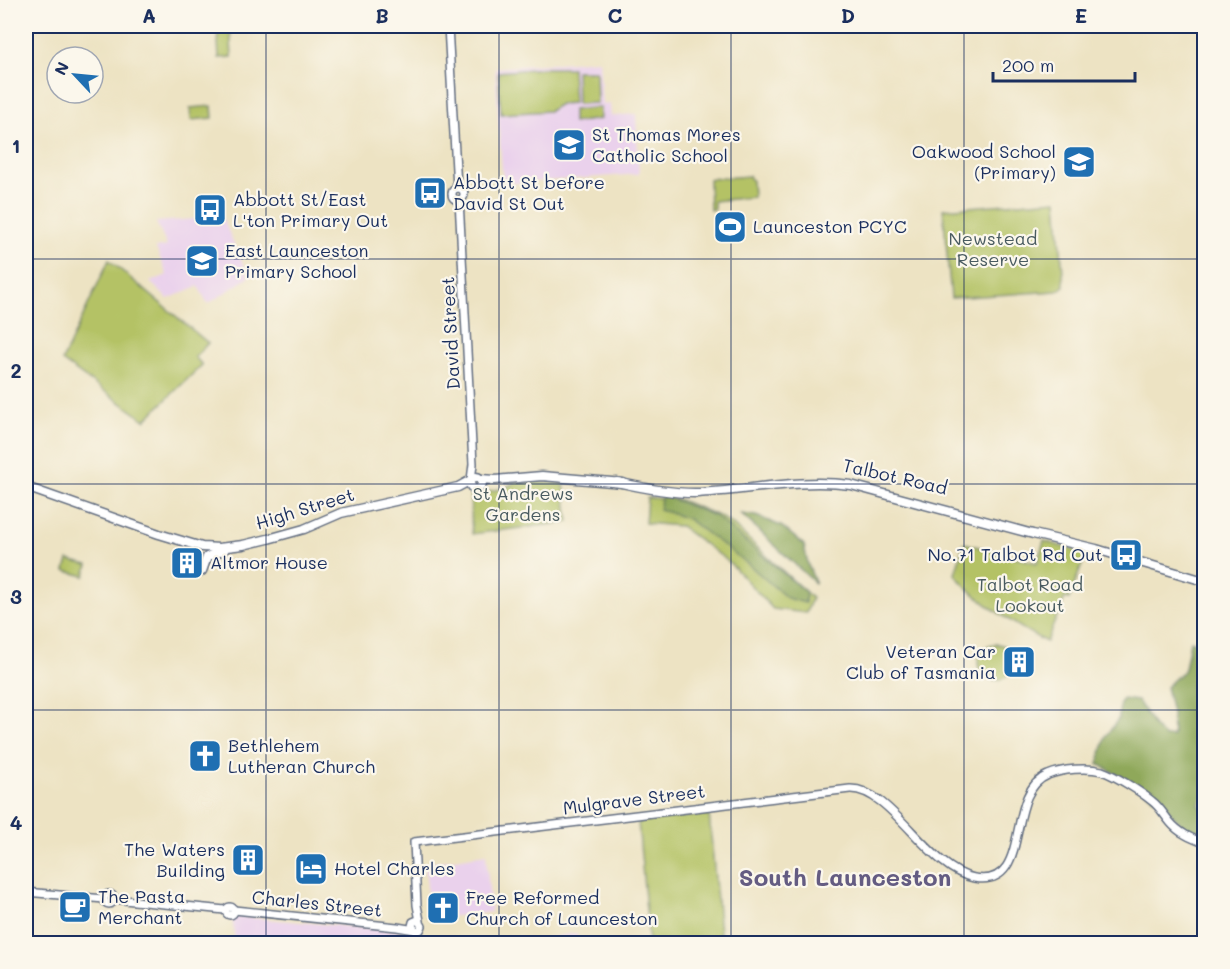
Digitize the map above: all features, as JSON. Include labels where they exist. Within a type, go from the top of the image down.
[{"type":"main road","name":"Talbot Road","points":[[476,482],[542,476],[692,490],[823,483],[851,485],[1128,557],[1204,581]]},
{"type":"main road","name":"High Street","points":[[26,487],[190,544],[210,548],[230,547],[300,531],[341,513],[476,482]]},
{"type":"main road","points":[[202,571],[207,557],[230,547]]},
{"type":"street","name":"David Street","points":[[448,26],[457,188],[464,192],[463,197],[459,200],[473,464],[476,482]]},
{"type":"street","name":"Mulgrave Street","points":[[417,925],[414,842],[858,789],[883,805],[948,866],[962,874],[977,878],[994,875],[1008,864],[1014,851],[1027,793],[1035,782],[1052,773],[1072,770],[1105,772],[1152,801],[1181,833],[1204,843]]},
{"type":"street","name":"Charles Street","points":[[26,892],[104,899],[110,904],[114,899],[225,910],[229,915],[234,910],[398,927],[417,925]]},
{"type":"shaded area","name":"St Thomas Mores Catholic School","points":[[599,60],[602,104],[610,104],[611,116],[636,114],[639,174],[503,184],[495,68]]},
{"type":"shaded area","name":"East Launceston Primary School","points":[[222,217],[249,277],[208,304],[198,286],[168,299],[150,282],[167,275],[156,248],[167,246],[156,222]]},
{"type":"shaded area","points":[[486,854],[491,912],[430,919],[425,864]]},
{"type":"shaded area","points":[[232,916],[413,932],[413,943],[235,943]]},
{"type":"shaded area","points":[[577,933],[578,943],[535,943],[535,940]]},
{"type":"green space","points":[[217,26],[230,26],[232,57],[219,58]]},
{"type":"green space","points":[[572,68],[574,103],[560,104],[549,111],[501,114],[498,72]]},
{"type":"green space","points":[[576,71],[596,71],[597,103],[577,104]]},
{"type":"green space","points":[[212,106],[213,118],[191,120],[190,108]]},
{"type":"green space","points":[[600,107],[600,119],[573,123],[573,110]]},
{"type":"green space","points":[[749,176],[752,181],[753,197],[714,201],[714,209],[710,210],[709,179]]},
{"type":"green space","name":"Newstead Reserve","points":[[1057,200],[1064,286],[1057,291],[951,298],[943,209]]},
{"type":"green space","points":[[109,260],[208,343],[195,357],[202,365],[145,420],[62,361]]},
{"type":"green space","name":"St Andrews Gardens","points":[[515,482],[564,484],[569,522],[472,534],[470,495],[505,488]]},
{"type":"green space","points":[[662,495],[715,516],[806,592],[805,603],[787,598],[749,565],[688,519],[659,509]]},
{"type":"green space","points":[[647,498],[678,499],[732,524],[812,598],[806,613],[773,609],[729,562],[680,526],[645,523]]},
{"type":"green space","points":[[741,514],[756,516],[781,526],[804,545],[808,565],[816,584]]},
{"type":"green space","name":"Talbot Road Lookout","points":[[1044,541],[1086,554],[1069,599],[1065,598],[1046,642],[985,603],[955,574],[964,543],[1037,563]]},
{"type":"green space","points":[[68,560],[88,565],[85,576],[65,571]]},
{"type":"green space","points":[[1190,641],[1204,646],[1204,677],[1194,680],[1191,691],[1195,709],[1204,728],[1204,794],[1199,805],[1204,810],[1204,840],[1184,828],[1164,805],[1138,786],[1098,764],[1106,736],[1119,718],[1120,703],[1123,699],[1138,701],[1155,728],[1165,737],[1173,736],[1172,713],[1166,687],[1185,669]]},
{"type":"green space","points":[[996,644],[1009,649],[1014,662],[1009,675],[996,680],[983,675],[978,662],[983,649]]},
{"type":"green space","points":[[709,814],[721,943],[649,943],[638,822]]},
{"type":"place","name":"St Thomas Mores Catholic School","points":[[569,145]]},
{"type":"place","name":"Oakwood School (Primary)","points":[[1079,162]]},
{"type":"place","name":"Abbott St before David St Out","points":[[430,193]]},
{"type":"place","name":"Abbott St/East L'ton Primary Out","points":[[210,210]]},
{"type":"place","name":"Launceston PCYC","points":[[730,227]]},
{"type":"place","name":"East Launceston Primary School","points":[[202,261]]},
{"type":"place","name":"No.71 Talbot Rd Out","points":[[1126,555]]},
{"type":"place","name":"Altmor House","points":[[187,563]]},
{"type":"place","name":"Veteran Car Club of Tasmania","points":[[1019,662]]},
{"type":"place","name":"Bethlehem Lutheran Church","points":[[205,756]]},
{"type":"place","name":"The Waters Building","points":[[248,860]]},
{"type":"place","name":"Hotel Charles","points":[[311,869]]},
{"type":"place","name":"The Pasta Merchant","points":[[75,907]]},
{"type":"place","name":"Free Reformed Church of Launceston","points":[[443,908]]},
{"type":"district","name":"South Launceston","points":[[845,878]]}]
